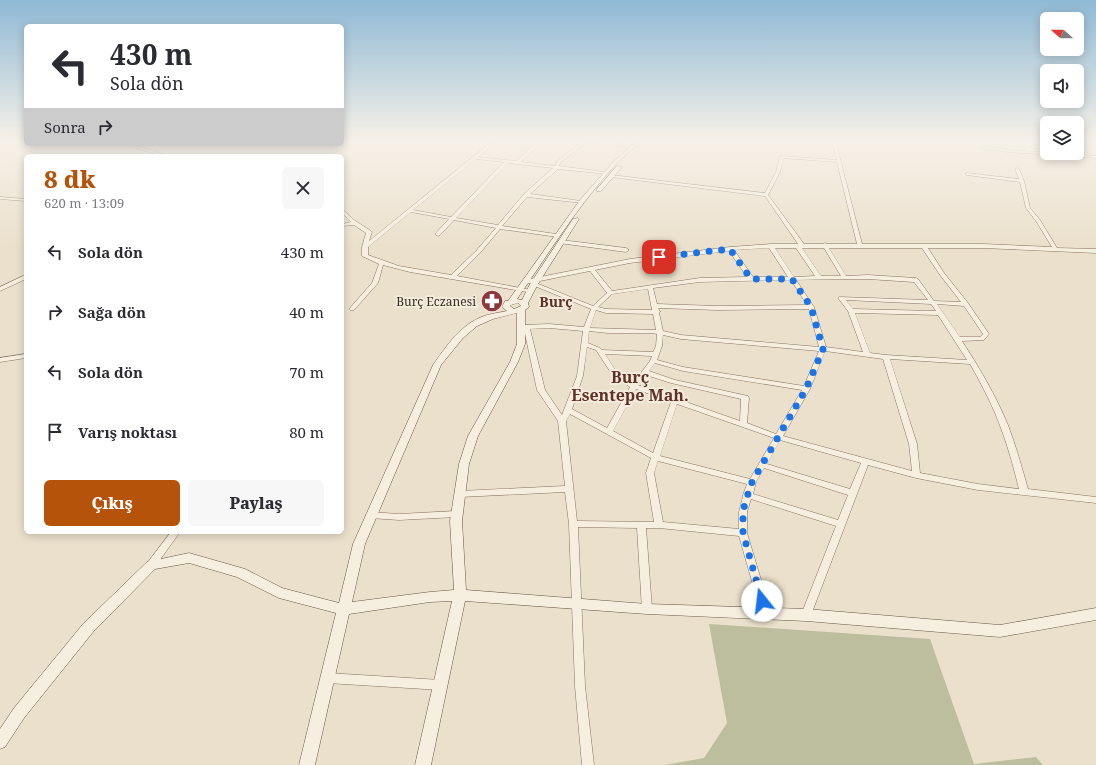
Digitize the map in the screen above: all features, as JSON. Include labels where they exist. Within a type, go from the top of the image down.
[{"type":"main road","points":[[423,765],[460,595],[457,514],[464,464],[474,436],[514,362],[521,344],[524,327],[515,306],[519,290],[581,202],[609,175]]},
{"type":"main road","points":[[307,765],[359,544],[370,515],[438,365],[447,350],[464,333],[487,318],[515,306],[530,292],[561,242],[607,177]]},
{"type":"main road","points":[[0,742],[19,713],[88,628],[151,565],[189,558],[241,573],[279,593],[343,609],[430,597],[460,595],[647,609],[806,614],[1000,631],[1096,614]]},
{"type":"street","points":[[365,247],[456,175]]},
{"type":"street","points":[[438,234],[476,197],[495,175]]},
{"type":"street","points":[[453,277],[478,252],[526,195],[548,175]]},
{"type":"street","points":[[596,175],[766,195],[800,246],[819,278]]},
{"type":"street","points":[[766,195],[777,175]]},
{"type":"street","points":[[842,175],[860,246]]},
{"type":"street","points":[[972,175],[1022,181]]},
{"type":"street","points":[[1019,175],[1028,208],[1038,220],[1055,248]]},
{"type":"street","points":[[526,195],[581,202]]},
{"type":"street","points":[[0,198],[24,200]]},
{"type":"street","points":[[411,211],[556,236]]},
{"type":"street","points":[[344,212],[369,232],[365,247],[365,256],[381,264],[530,292]]},
{"type":"street","points":[[344,225],[356,223]]},
{"type":"street","points":[[368,236],[384,231]]},
{"type":"street","points":[[561,242],[626,250]]},
{"type":"street","points":[[525,282],[536,282],[590,268],[630,261],[730,249],[771,246],[1055,248],[1096,251]]},
{"type":"street","points":[[766,613],[743,533],[743,512],[752,482],[806,389],[823,349],[811,307],[771,246]]},
{"type":"street","points":[[825,246],[845,278]]},
{"type":"street","points":[[924,246],[945,278],[986,332],[986,336],[982,339],[958,338]]},
{"type":"street","points":[[730,249],[751,279]]},
{"type":"street","points":[[352,309],[375,283],[381,264]]},
{"type":"street","points":[[590,268],[610,293]]},
{"type":"street","points":[[0,289],[24,277]]},
{"type":"street","points":[[562,421],[568,410],[580,376],[586,330],[594,308],[610,293],[650,286],[700,280],[819,278],[916,280],[958,338],[988,391],[1003,424],[1025,493]]},
{"type":"street","points":[[536,282],[594,308],[606,311],[811,307]]},
{"type":"street","points":[[609,432],[634,386],[653,362],[656,354],[660,333],[650,286]]},
{"type":"street","points":[[867,354],[850,311],[842,298],[932,301],[966,304]]},
{"type":"street","points":[[850,311],[941,313]]},
{"type":"street","points":[[588,765],[580,686],[573,524],[562,421],[541,390],[524,327],[549,326],[586,330],[652,331],[681,337],[823,349],[886,357],[971,362]]},
{"type":"street","points":[[585,344],[594,347],[600,352],[615,375],[634,386],[778,437],[865,462],[957,484],[1096,500]]},
{"type":"street","points":[[600,352],[656,354]]},
{"type":"street","points":[[0,359],[24,356]]},
{"type":"street","points":[[886,357],[913,444],[916,475]]},
{"type":"street","points":[[653,362],[683,369],[806,389]]},
{"type":"street","points":[[644,372],[673,382],[745,398],[743,424]]},
{"type":"street","points":[[659,524],[650,473],[675,400]]},
{"type":"street","points":[[568,410],[655,457],[752,482]]},
{"type":"street","points":[[806,614],[865,462]]},
{"type":"street","points":[[762,465],[852,493]]},
{"type":"street","points":[[460,494],[569,489]]},
{"type":"street","points":[[747,495],[840,524]]},
{"type":"street","points":[[370,515],[398,517],[457,514]]},
{"type":"street","points":[[573,524],[659,524],[743,533]]},
{"type":"street","points":[[641,525],[647,609]]},
{"type":"street","points":[[151,565],[174,534]]},
{"type":"street","points":[[327,678],[441,685]]},
{"type":"green space","points":[[709,624],[930,639],[974,764],[1036,757],[1043,765],[665,765],[704,758],[727,723]]},
{"type":"place","name":"Burç Eczanesi","points":[[492,301]]},
{"type":"district","name":"Burç","points":[[556,301]]},
{"type":"district","name":"Burç Esentepe Mah.","points":[[630,386]]},
{"type":"route","points":[[659,257],[730,249],[751,279],[792,279],[811,307],[823,349],[806,389],[752,482],[743,512],[743,533],[762,601]]}]
